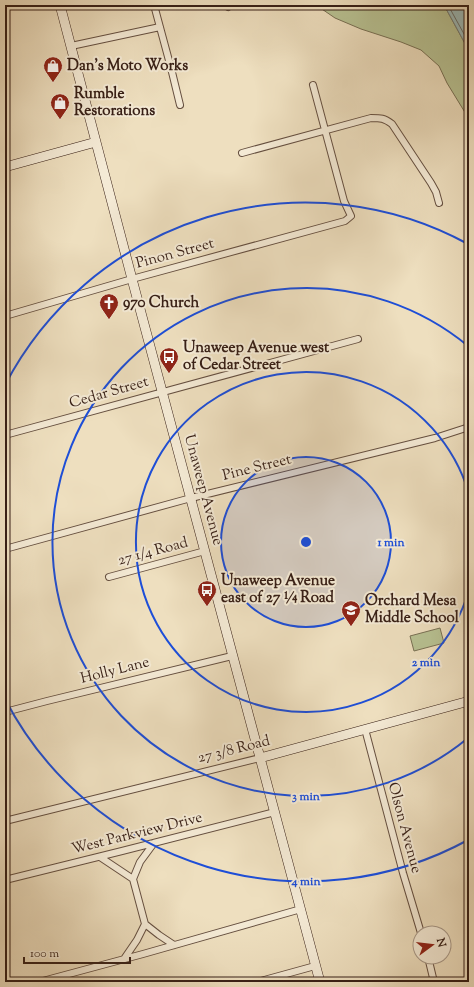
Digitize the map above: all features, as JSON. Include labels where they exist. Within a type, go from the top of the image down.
[{"type":"main road","name":"Unaweep Avenue","points":[[60,5],[232,656],[320,982]]},
{"type":"main road","points":[[5,167],[96,142]]},
{"type":"main road","name":"27 3/8 Road","points":[[260,758],[469,701]]},
{"type":"street","points":[[154,5],[180,105]]},
{"type":"street","points":[[71,46],[160,26]]},
{"type":"street","points":[[312,85],[324,131]]},
{"type":"street","points":[[242,153],[371,118],[380,118],[392,124],[431,183],[436,192],[439,203]]},
{"type":"street","name":"Pinon Street","points":[[5,316],[132,279],[345,221],[351,216],[344,201],[324,131]]},
{"type":"street","name":"Cedar Street","points":[[5,435],[358,339]]},
{"type":"street","name":"Pine Street","points":[[5,548],[191,498],[434,438],[469,427]]},
{"type":"street","name":"27 1/4 Road","points":[[109,577],[205,551]]},
{"type":"street","name":"Holly Lane","points":[[5,712],[232,656]]},
{"type":"street","name":"Olson Avenue","points":[[365,729],[418,925]]},
{"type":"street","name":"27 3/8 Road","points":[[5,821],[260,758]]},
{"type":"street","name":"West Parkview Drive","points":[[5,880],[275,812]]},
{"type":"street","points":[[154,843],[140,862],[133,878],[145,924],[174,945]]},
{"type":"street","points":[[100,857],[133,878]]},
{"type":"street","points":[[39,982],[301,909]]},
{"type":"street","points":[[124,959],[137,940],[145,924]]},
{"type":"street","points":[[430,965],[434,982]]},
{"type":"street","points":[[256,982],[315,966]]},
{"type":"green space","points":[[316,5],[444,5],[469,51],[469,119],[447,83],[439,66],[421,50],[361,29],[335,18]]},
{"type":"green space","points":[[440,628],[444,643],[414,651],[410,636]]},
{"type":"water","points":[[444,5],[469,5],[469,51],[468,49]]},
{"type":"place","name":"Dan's Moto Works","points":[[53,83]]},
{"type":"place","name":"Rumble Restorations","points":[[60,120]]},
{"type":"place","name":"970 Church","points":[[109,320]]},
{"type":"place","name":"Unaweep Avenue west of Cedar Street","points":[[169,374]]},
{"type":"place","name":"Unaweep Avenue east of 27 ¼ Road","points":[[207,607]]},
{"type":"place","name":"Orchard Mesa Middle School","points":[[351,627]]}]
